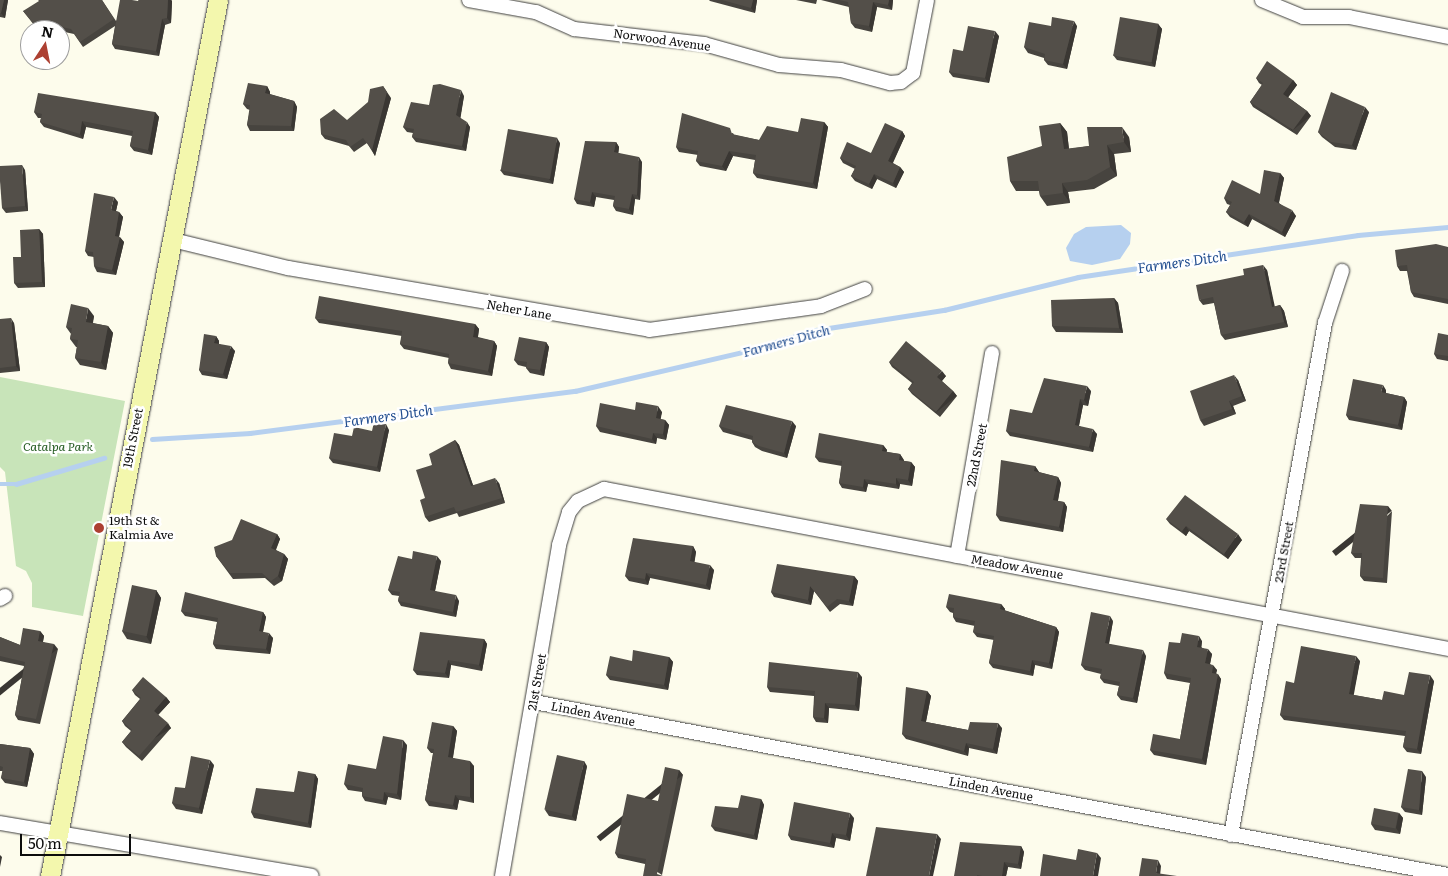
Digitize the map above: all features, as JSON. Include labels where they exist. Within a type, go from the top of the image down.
[{"type":"street","name":"19th Street","points":[[50,876],[218,0]]},
{"type":"street","name":"Norwood Avenue","points":[[469,0],[536,12],[574,29],[704,44],[779,65],[841,70],[890,83],[901,82],[913,73],[927,0]]},
{"type":"street","points":[[1262,0],[1303,17],[1350,17],[1448,37]]},
{"type":"street","name":"Neher Lane","points":[[173,240],[288,268],[649,330],[821,306],[866,289]]},
{"type":"street","name":"23rd Street","points":[[1230,835],[1325,323],[1342,271]]},
{"type":"street","name":"22nd Street","points":[[957,556],[992,353]]},
{"type":"street","name":"Meadow Avenue","points":[[586,495],[604,489],[623,492],[1448,649]]},
{"type":"street","name":"21st Street","points":[[502,876],[534,702],[559,545],[569,512],[586,495]]},
{"type":"street","name":"Linden Avenue","points":[[534,702],[1448,876]]},
{"type":"street","points":[[0,822],[312,876]]},
{"type":"green space","name":"Catalpa Park","points":[[0,377],[125,401],[83,616],[32,607],[32,583],[26,571],[16,566],[5,472],[0,467]]},
{"type":"water","points":[[1121,225],[1131,233],[1130,244],[1120,259],[1092,265],[1070,261],[1066,248],[1074,234],[1086,227]]},
{"type":"building","points":[[0,0],[4,0],[1,13],[0,13]]},
{"type":"building","points":[[102,0],[114,19],[80,42],[70,29],[70,20],[31,20],[23,11],[39,1]]},
{"type":"building","points":[[120,0],[168,0],[167,18],[162,19],[156,51],[112,44]]},
{"type":"building","points":[[722,0],[753,0],[751,8]]},
{"type":"building","points":[[839,0],[889,0],[888,5],[873,2],[869,26],[851,23],[848,2]]},
{"type":"building","points":[[1052,17],[1074,21],[1063,64],[1044,60],[1045,54],[1024,47],[1029,22],[1051,26]]},
{"type":"building","points":[[1120,17],[1158,24],[1152,62],[1113,55]]},
{"type":"building","points":[[968,26],[995,31],[985,78],[949,72],[953,49],[963,51]]},
{"type":"building","points":[[1267,61],[1293,80],[1283,94],[1307,111],[1293,130],[1250,102],[1263,83],[1256,78]]},
{"type":"building","points":[[248,83],[267,86],[265,93],[294,101],[291,126],[247,125],[250,105],[243,104]]},
{"type":"building","points":[[440,84],[461,90],[456,115],[467,122],[462,146],[412,137],[414,129],[403,127],[411,102],[429,105],[433,85]]},
{"type":"building","points":[[383,86],[387,92],[372,150],[363,138],[350,147],[346,140],[321,134],[320,119],[334,109],[347,120],[368,102],[370,89]]},
{"type":"building","points":[[1331,92],[1365,107],[1352,145],[1331,142],[1318,132]]},
{"type":"building","points":[[38,93],[155,112],[148,150],[130,146],[133,131],[82,121],[80,134],[40,122],[42,114],[34,112]]},
{"type":"building","points":[[682,113],[730,128],[732,134],[759,140],[767,126],[798,132],[801,118],[824,122],[813,183],[753,173],[756,155],[729,151],[722,166],[696,161],[698,151],[676,147]]},
{"type":"building","points":[[885,123],[902,131],[888,161],[900,167],[893,183],[874,174],[869,184],[851,176],[856,166],[840,158],[847,142],[871,153]]},
{"type":"building","points":[[1060,123],[1064,149],[1089,146],[1087,127],[1122,127],[1124,142],[1107,145],[1110,167],[1087,180],[1062,183],[1063,193],[1040,196],[1038,181],[1010,181],[1007,157],[1042,146],[1039,126]]},
{"type":"building","points":[[508,129],[557,138],[550,179],[501,170]]},
{"type":"building","points":[[585,141],[616,142],[614,152],[639,157],[637,195],[632,194],[629,209],[613,206],[615,196],[592,192],[590,202],[574,199]]},
{"type":"building","points":[[22,165],[25,206],[2,208],[0,166]]},
{"type":"building","points":[[1264,170],[1280,173],[1274,201],[1292,210],[1282,232],[1249,214],[1244,222],[1226,212],[1232,202],[1224,198],[1232,180],[1260,194]]},
{"type":"building","points":[[94,193],[114,197],[111,210],[119,212],[115,236],[120,237],[112,270],[94,266],[93,252],[85,251]]},
{"type":"building","points":[[39,229],[42,282],[14,283],[13,257],[21,257],[20,230]]},
{"type":"building","points":[[1436,244],[1448,247],[1448,299],[1411,292],[1407,265],[1397,266],[1395,250]]},
{"type":"building","points":[[1263,265],[1272,307],[1280,305],[1284,322],[1221,335],[1213,297],[1199,300],[1196,285],[1244,275],[1243,269]]},
{"type":"building","points":[[319,296],[475,324],[473,337],[494,341],[488,371],[448,363],[449,354],[400,344],[402,331],[315,318]]},
{"type":"building","points":[[1114,298],[1119,328],[1052,326],[1051,300]]},
{"type":"building","points":[[71,304],[88,308],[86,322],[108,326],[101,362],[75,358],[78,340],[70,339],[72,328],[66,327]]},
{"type":"building","points":[[11,318],[16,366],[0,368],[0,319]]},
{"type":"building","points":[[1438,333],[1448,335],[1448,356],[1434,354]]},
{"type":"building","points":[[204,334],[216,336],[214,343],[231,346],[223,374],[199,370]]},
{"type":"building","points":[[519,337],[546,342],[540,370],[526,368],[527,362],[514,360]]},
{"type":"building","points":[[906,341],[942,371],[937,377],[953,391],[936,412],[908,389],[914,382],[889,362]]},
{"type":"building","points":[[1234,375],[1242,396],[1229,401],[1232,409],[1200,420],[1190,391]]},
{"type":"building","points":[[1044,378],[1087,386],[1084,400],[1080,399],[1075,425],[1093,429],[1089,447],[1006,431],[1010,409],[1032,413]]},
{"type":"building","points":[[1353,379],[1383,385],[1381,392],[1404,397],[1398,425],[1346,415]]},
{"type":"building","points":[[636,402],[658,406],[656,418],[665,420],[663,434],[653,433],[652,439],[596,426],[600,403],[635,410]]},
{"type":"building","points":[[726,405],[792,421],[784,453],[759,446],[752,442],[753,436],[719,426]]},
{"type":"building","points":[[374,422],[386,424],[377,467],[329,458],[334,433],[352,436],[354,427],[372,431]]},
{"type":"building","points":[[819,433],[883,445],[882,451],[900,454],[899,460],[911,462],[908,480],[896,478],[896,484],[864,479],[863,487],[839,483],[842,461],[815,457]]},
{"type":"building","points":[[455,440],[471,486],[495,478],[502,498],[456,512],[454,507],[425,517],[420,500],[425,498],[416,470],[432,465],[429,454]]},
{"type":"building","points":[[1001,460],[1035,466],[1034,471],[1058,477],[1053,500],[1064,502],[1059,527],[996,515]]},
{"type":"building","points":[[1185,495],[1238,534],[1224,554],[1186,526],[1182,531],[1166,519]]},
{"type":"building","points":[[1360,504],[1388,506],[1383,578],[1360,576],[1362,553],[1351,553]]},
{"type":"building","points":[[241,519],[277,534],[271,548],[284,554],[278,576],[271,581],[262,573],[230,573],[216,556],[214,547],[232,540]]},
{"type":"building","points":[[633,538],[693,546],[690,561],[710,565],[706,585],[646,573],[645,579],[625,576]]},
{"type":"building","points":[[413,551],[437,556],[430,590],[456,595],[453,612],[398,601],[400,592],[388,590],[398,556],[412,559]]},
{"type":"building","points":[[777,564],[854,576],[849,601],[837,599],[827,607],[810,586],[808,600],[771,592]]},
{"type":"building","points":[[132,585],[156,590],[147,636],[122,631]]},
{"type":"building","points":[[185,592],[263,612],[259,631],[269,633],[266,649],[213,644],[218,618],[181,611]]},
{"type":"building","points":[[949,594],[1001,604],[1000,609],[1056,627],[1049,663],[1032,660],[1030,671],[989,663],[994,636],[973,632],[975,621],[953,617],[954,608],[946,607]]},
{"type":"building","points":[[1091,612],[1110,616],[1105,643],[1143,650],[1133,698],[1117,695],[1120,682],[1100,678],[1102,669],[1081,665]]},
{"type":"building","points":[[23,628],[40,631],[38,641],[54,644],[36,719],[15,715],[25,662],[0,656],[0,637],[20,645]]},
{"type":"building","points":[[420,632],[484,639],[479,665],[448,660],[445,673],[413,670]]},
{"type":"building","points":[[1182,633],[1199,636],[1197,647],[1208,649],[1205,663],[1213,665],[1212,673],[1218,674],[1202,759],[1150,750],[1153,734],[1180,739],[1191,678],[1164,673],[1169,642],[1180,643]]},
{"type":"building","points":[[1301,646],[1356,656],[1349,694],[1382,700],[1384,691],[1404,695],[1409,672],[1430,675],[1417,749],[1403,747],[1406,731],[1280,715],[1286,681],[1294,683]]},
{"type":"building","points":[[633,650],[669,657],[664,685],[606,675],[610,656],[632,661]]},
{"type":"building","points":[[769,662],[858,672],[855,705],[825,703],[824,718],[813,717],[815,691],[767,687]]},
{"type":"building","points":[[143,677],[166,697],[154,711],[168,723],[139,756],[122,742],[132,730],[122,721],[141,698],[132,690]]},
{"type":"building","points":[[906,687],[927,691],[921,721],[968,730],[970,722],[998,723],[993,749],[966,743],[964,751],[902,734]]},
{"type":"building","points":[[432,722],[453,726],[448,757],[470,761],[470,797],[455,795],[453,805],[425,800],[434,749],[427,748]]},
{"type":"building","points":[[383,736],[403,740],[397,794],[384,792],[383,800],[362,796],[363,788],[344,784],[348,764],[376,769]]},
{"type":"building","points":[[0,744],[30,748],[24,782],[1,778],[3,767],[0,766]]},
{"type":"building","points":[[557,755],[584,761],[572,816],[544,810]]},
{"type":"building","points":[[191,756],[210,760],[199,808],[172,803],[175,787],[185,788]]},
{"type":"building","points":[[665,767],[679,770],[657,874],[663,876],[643,876],[646,859],[615,853],[627,794],[658,801]]},
{"type":"building","points":[[1408,769],[1422,771],[1419,810],[1401,807]]},
{"type":"building","points":[[298,771],[315,774],[308,823],[251,812],[256,788],[294,792]]},
{"type":"building","points":[[741,795],[761,799],[754,835],[711,826],[715,806],[738,808]]},
{"type":"building","points":[[794,802],[850,813],[846,835],[832,833],[830,843],[788,835]]},
{"type":"building","points":[[1374,808],[1399,813],[1395,828],[1371,824]]},
{"type":"building","points":[[876,827],[937,834],[929,876],[866,876]]},
{"type":"building","points":[[960,842],[1021,846],[1018,864],[1004,862],[1002,876],[954,876]]},
{"type":"building","points":[[1078,849],[1097,853],[1093,876],[1040,876],[1043,854],[1076,860]]},
{"type":"building","points":[[1142,858],[1158,860],[1156,873],[1177,876],[1139,876]]},
{"type":"waterway","name":"Farmers Ditch","points":[[152,439],[250,433],[575,391],[742,352],[816,330],[944,310],[1078,277],[1358,235],[1448,227]]},
{"type":"waterway","name":"Farmers Ditch","points":[[0,484],[16,484],[104,458]]},
{"type":"place","name":"19th St & Kalmia Ave","points":[[99,528]]}]
